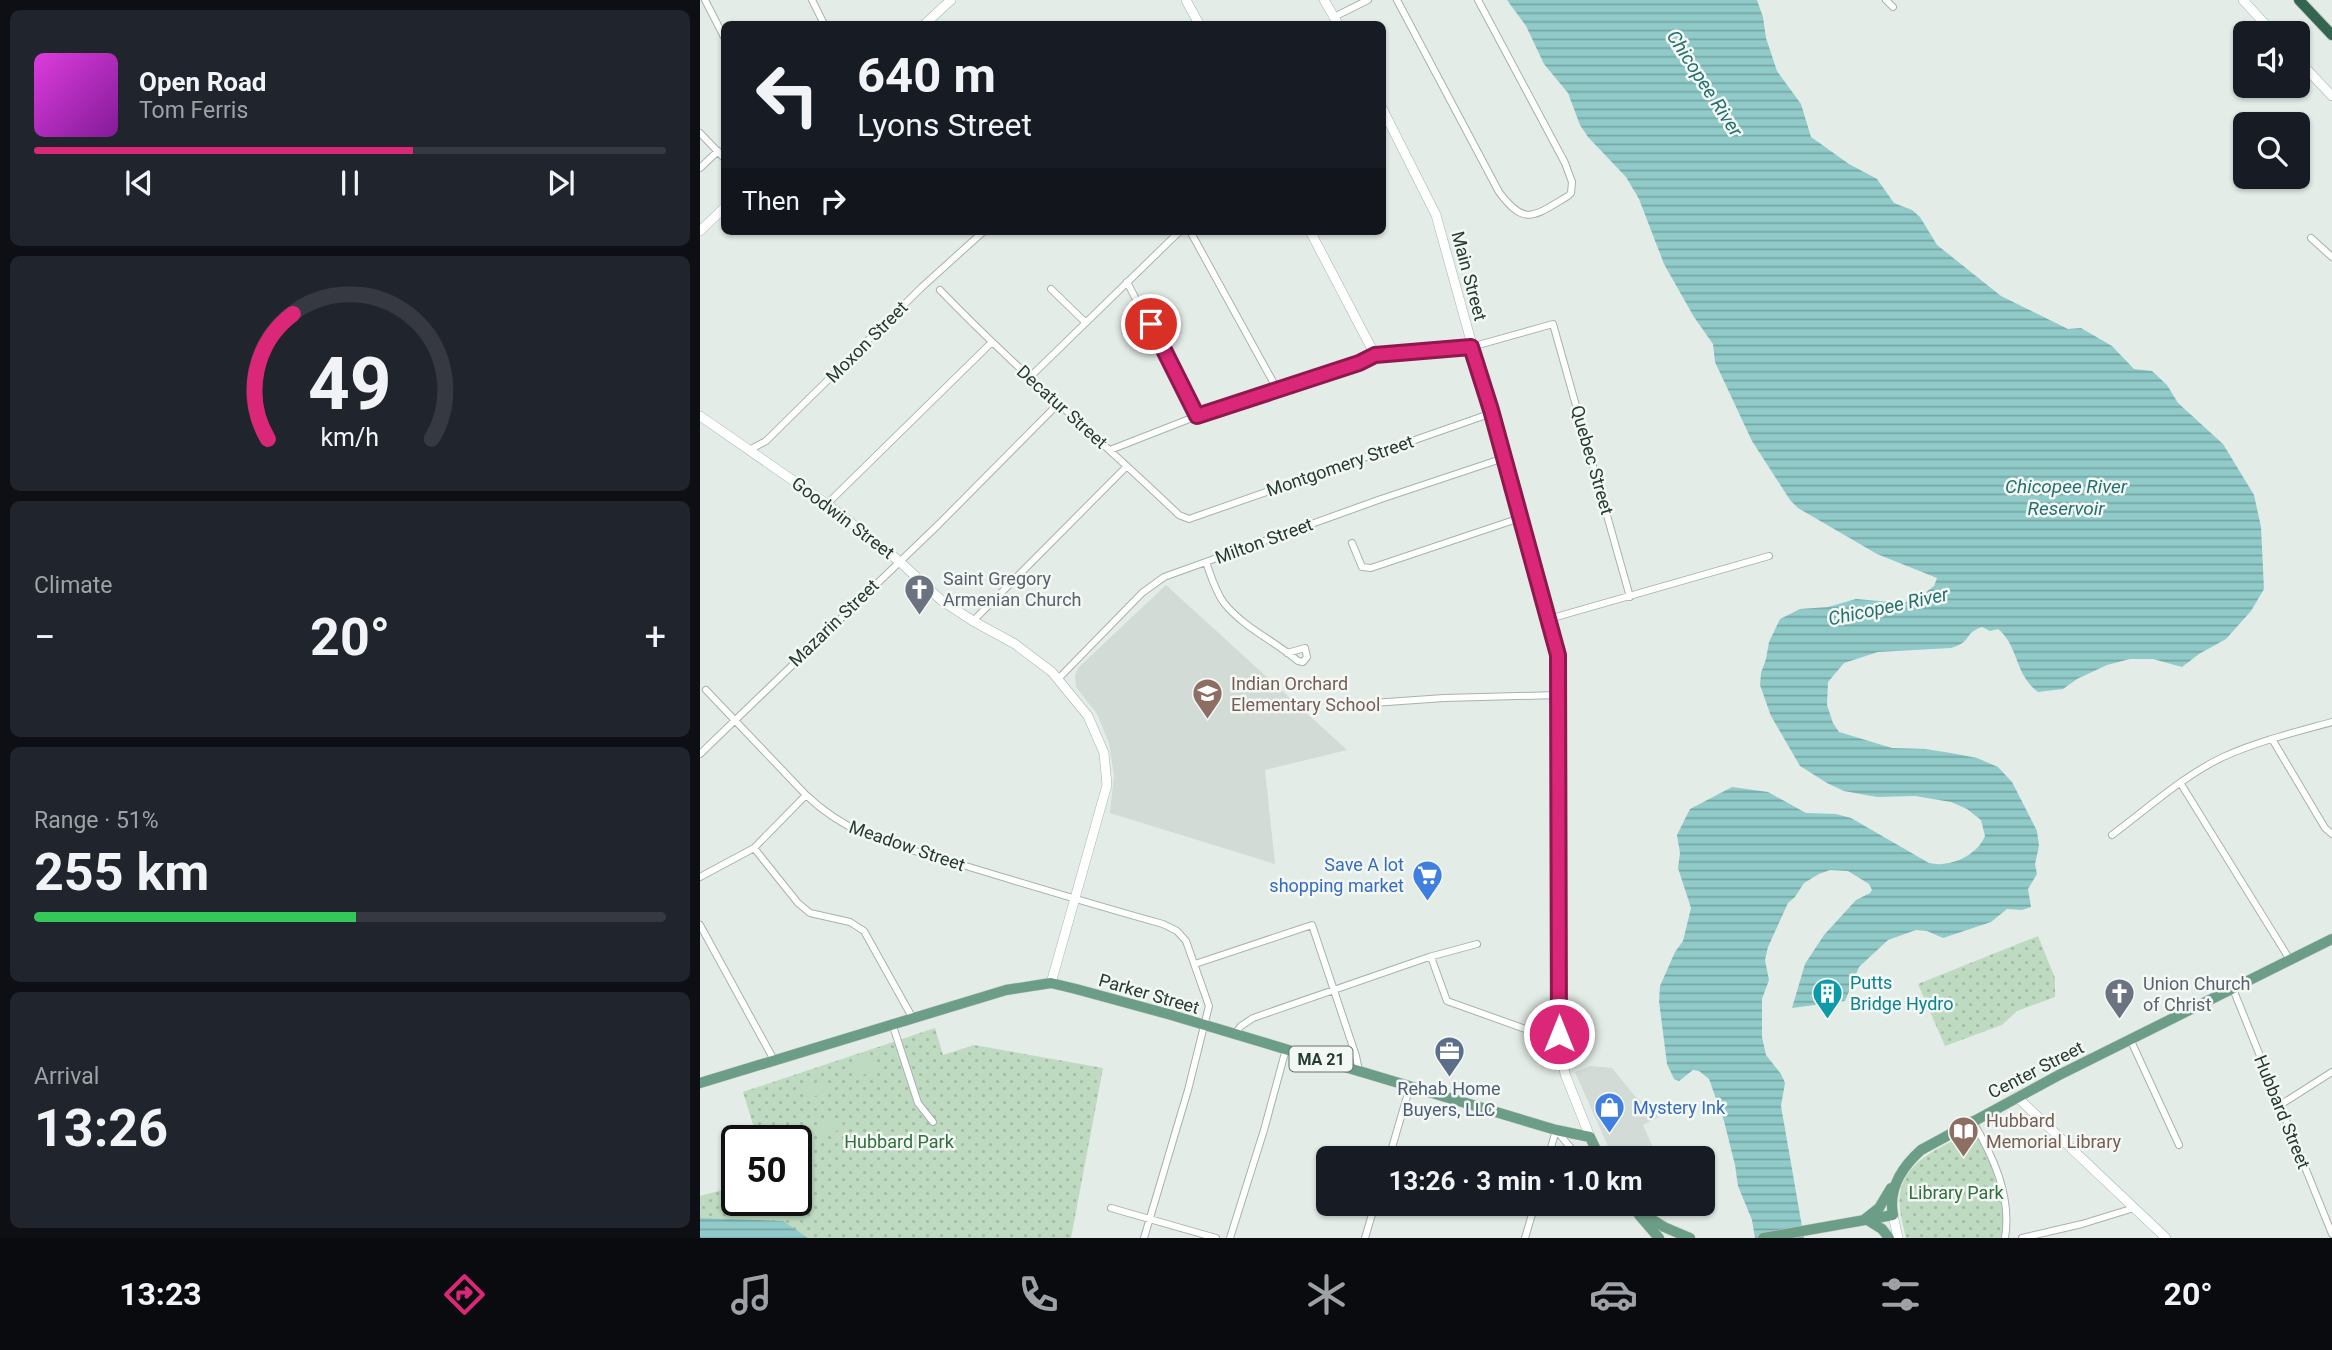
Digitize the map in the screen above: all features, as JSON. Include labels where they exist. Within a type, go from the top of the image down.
[{"type":"highway","points":[[2299,0],[2332,35]]},
{"type":"main road","points":[[928,21],[951,0]]},
{"type":"main road","points":[[1186,0],[1196,21]]},
{"type":"main road","points":[[1325,0],[1336,21]]},
{"type":"main road","points":[[2243,0],[2262,21]]},
{"type":"main road","points":[[2310,73],[2332,96]]},
{"type":"main road","name":"Main Street","points":[[1386,116],[1436,215],[1558,655],[1559,1041],[1565,1074],[1594,1146]]},
{"type":"main road","points":[[700,231],[721,211]]},
{"type":"main road","points":[[1312,235],[1375,355],[1471,347]]},
{"type":"main road","name":"Goodwin Street","points":[[700,416],[827,504],[899,561],[941,600],[1015,645],[1059,678],[1088,716],[1104,752],[1107,785],[1051,983]]},
{"type":"main road","name":"Center Street","points":[[1893,1215],[1892,1199],[1899,1176],[1920,1150],[1972,1120],[2332,939]]},
{"type":"main road","name":"Parker Street","points":[[700,1083],[1006,990],[1051,983],[1168,1014],[1556,1130],[1590,1137]]},
{"type":"main road","points":[[2017,1097],[2166,1238]]},
{"type":"main road","points":[[1866,1219],[1881,1206],[1899,1176]]},
{"type":"main road","points":[[1763,1238],[1893,1215],[1898,1238]]},
{"type":"main road","points":[[1640,1216],[1659,1238]]},
{"type":"main road","points":[[1647,1216],[1690,1238]]},
{"type":"main road","points":[[1866,1219],[1882,1229],[1889,1238]]},
{"type":"street","points":[[705,0],[721,31]]},
{"type":"street","points":[[812,0],[822,21]]},
{"type":"street","points":[[1336,21],[1368,0]]},
{"type":"street","points":[[1397,0],[1486,169],[1508,203],[1521,214],[1531,215],[1568,197],[1573,188],[1565,163],[1478,0]]},
{"type":"street","points":[[1886,0],[1893,7]]},
{"type":"street","points":[[700,133],[721,154]]},
{"type":"street","points":[[700,168],[718,151]]},
{"type":"street","name":"Moxon Street","points":[[749,450],[765,440],[922,287],[980,235]]},
{"type":"street","points":[[1030,377],[1177,235]]},
{"type":"street","points":[[1192,235],[1277,389]]},
{"type":"street","points":[[2311,238],[2332,257]]},
{"type":"street","points":[[1127,282],[1197,416]]},
{"type":"street","points":[[1051,289],[1085,322]]},
{"type":"street","name":"Decatur Street","points":[[940,290],[991,343],[1179,515],[1188,518]]},
{"type":"street","name":"Quebec Street","points":[[1471,347],[1553,324],[1630,597]]},
{"type":"street","points":[[827,504],[991,343]]},
{"type":"street","points":[[1110,450],[1197,416],[1359,363],[1375,355]]},
{"type":"street","name":"Mazarin Street","points":[[700,754],[939,524],[1058,404]]},
{"type":"street","name":"Montgomery Street","points":[[1188,518],[1492,413]]},
{"type":"street","name":"Milton Street","points":[[1059,678],[1154,584],[1175,572],[1504,458]]},
{"type":"street","points":[[973,621],[1126,467]]},
{"type":"street","points":[[1352,543],[1362,567],[1371,568],[1520,518]]},
{"type":"street","points":[[1549,619],[1769,556]]},
{"type":"street","points":[[1206,562],[1223,602],[1287,653]]},
{"type":"street","name":"Meadow Street","points":[[706,690],[806,796],[831,817],[858,833],[1172,928],[1186,941],[1209,1006],[1206,1026],[1144,1238]]},
{"type":"street","points":[[1373,703],[1559,695]]},
{"type":"street","points":[[2112,835],[2181,784],[2222,758],[2272,739],[2332,722]]},
{"type":"street","points":[[2272,739],[2325,828],[2332,834]]},
{"type":"street","points":[[2181,784],[2290,960]]},
{"type":"street","points":[[700,877],[754,848],[806,796]]},
{"type":"street","points":[[754,848],[798,903],[810,913],[850,922],[864,931],[912,1017]]},
{"type":"street","points":[[700,925],[774,1060]]},
{"type":"street","points":[[1195,964],[1312,925],[1359,1071]]},
{"type":"street","points":[[1234,1035],[1253,1018],[1477,943]]},
{"type":"street","points":[[1431,957],[1447,1001],[1559,1041]]},
{"type":"street","name":"Hubbard Street","points":[[2233,989],[2329,1217],[2332,1234]]},
{"type":"street","points":[[892,1023],[918,1103],[933,1122]]},
{"type":"street","points":[[2131,1041],[2179,1145]]},
{"type":"street","points":[[1230,1238],[1286,1049]]},
{"type":"street","points":[[2280,1105],[2332,1072]]},
{"type":"street","points":[[1392,1146],[1410,1086]]},
{"type":"street","points":[[1972,1120],[1998,1171],[2006,1209],[2005,1238]]},
{"type":"street","points":[[1551,1146],[1556,1130]]},
{"type":"street","points":[[1556,1130],[1569,1146]]},
{"type":"street","points":[[1111,1208],[1216,1238]]},
{"type":"street","points":[[2022,1238],[2134,1208]]},
{"type":"street","points":[[1365,1238],[1371,1216]]},
{"type":"street","points":[[1525,1238],[1531,1216]]},
{"type":"shaded area","name":"Indian Orchard Elementary School","points":[[1166,585],[1347,750],[1265,770],[1275,864],[1110,813],[1114,775],[1109,743],[1097,714],[1076,687],[1075,675],[1079,667]]},
{"type":"shaded area","points":[[1590,1066],[1612,1068],[1634,1095],[1659,1117],[1643,1125],[1652,1146],[1608,1146],[1575,1072]]},
{"type":"green space","points":[[2038,936],[2055,978],[2055,997],[2017,1011],[2002,1025],[1945,1046],[1918,984]]},
{"type":"green space","name":"Hubbard Park","points":[[935,1028],[943,1055],[974,1045],[1103,1068],[1071,1238],[768,1238],[700,1235],[700,1196],[721,1190],[721,1216],[812,1216],[812,1125],[753,1125],[743,1092]]},
{"type":"green space","points":[[872,1055],[878,1069],[855,1078],[849,1064]]},
{"type":"green space","points":[[827,1079],[831,1091],[806,1099],[802,1088]]},
{"type":"green space","points":[[840,1117],[844,1128],[819,1137],[816,1126]]},
{"type":"green space","name":"Library Park","points":[[1977,1129],[1995,1169],[2002,1194],[2005,1238],[1906,1238],[1900,1194],[1910,1171],[1930,1154]]},
{"type":"water","name":"Chicopee River Reservoir","points":[[1507,0],[1757,0],[1777,71],[1801,104],[1811,137],[1849,164],[1877,179],[1894,203],[1912,210],[1920,217],[1937,245],[2001,296],[2068,329],[2081,328],[2112,346],[2134,369],[2152,371],[2167,385],[2178,403],[2223,444],[2254,495],[2261,527],[2264,589],[2251,611],[2226,639],[2182,667],[2153,659],[2130,659],[2107,665],[2063,689],[2038,692],[2025,677],[2005,636],[1998,629],[1990,631],[1982,627],[1972,632],[1958,646],[1951,648],[1878,652],[1844,663],[1828,682],[1827,705],[1839,732],[1892,748],[1925,749],[1977,758],[1998,767],[2012,782],[2037,831],[2039,846],[2035,864],[2037,874],[2028,889],[2031,907],[2022,910],[2007,909],[1991,922],[1943,938],[1927,931],[1916,930],[1888,940],[1859,967],[1845,1001],[1792,1008],[1805,964],[1824,935],[1856,900],[1870,893],[1872,890],[1869,884],[1848,871],[1830,870],[1804,883],[1788,903],[1765,960],[1769,980],[1762,999],[1762,1037],[1766,1055],[1785,1083],[1781,1106],[1804,1238],[1755,1238],[1752,1220],[1738,1186],[1724,1121],[1709,1079],[1693,1070],[1679,1081],[1674,1079],[1667,1064],[1659,1001],[1660,986],[1675,952],[1683,941],[1691,908],[1678,868],[1680,853],[1677,835],[1690,809],[1732,787],[1768,792],[1806,813],[1836,814],[1851,818],[1929,863],[1953,862],[1976,849],[1985,836],[1981,820],[1967,809],[1951,802],[1915,796],[1877,797],[1844,791],[1800,766],[1771,716],[1760,685],[1769,642],[1780,619],[1800,609],[1828,607],[1856,599],[1903,603],[1925,593],[1934,586],[1937,578],[1877,554],[1798,508],[1790,500],[1752,441],[1715,362],[1713,344],[1664,264],[1639,199],[1626,177],[1580,125],[1568,93],[1544,64],[1526,26]]},
{"type":"water","points":[[700,1218],[783,1221],[808,1238],[700,1238]]},
{"type":"place","name":"Saint Gregory Armenian Church","points":[[920,616]]},
{"type":"place","name":"Indian Orchard Elementary School","points":[[1208,721]]},
{"type":"place","name":"Save A lot shopping market","points":[[1427,902]]},
{"type":"place","name":"Putts Bridge Hydro","points":[[1827,1020]]},
{"type":"place","name":"Union Church of Christ","points":[[2120,1021]]},
{"type":"place","name":"Rehab Home Buyers, LLC","points":[[1449,1078]]},
{"type":"place","name":"Mystery Ink","points":[[1610,1135]]},
{"type":"place","name":"Hubbard Memorial Library","points":[[1963,1158]]},
{"type":"route","points":[[1151,324],[1197,416],[1359,363],[1375,355],[1471,347],[1484,385],[1558,655],[1559,1034]]},
{"type":"water label","name":"Chicopee River","points":[[1705,83]]},
{"type":"water label","name":"Chicopee River","points":[[1888,606]]}]
